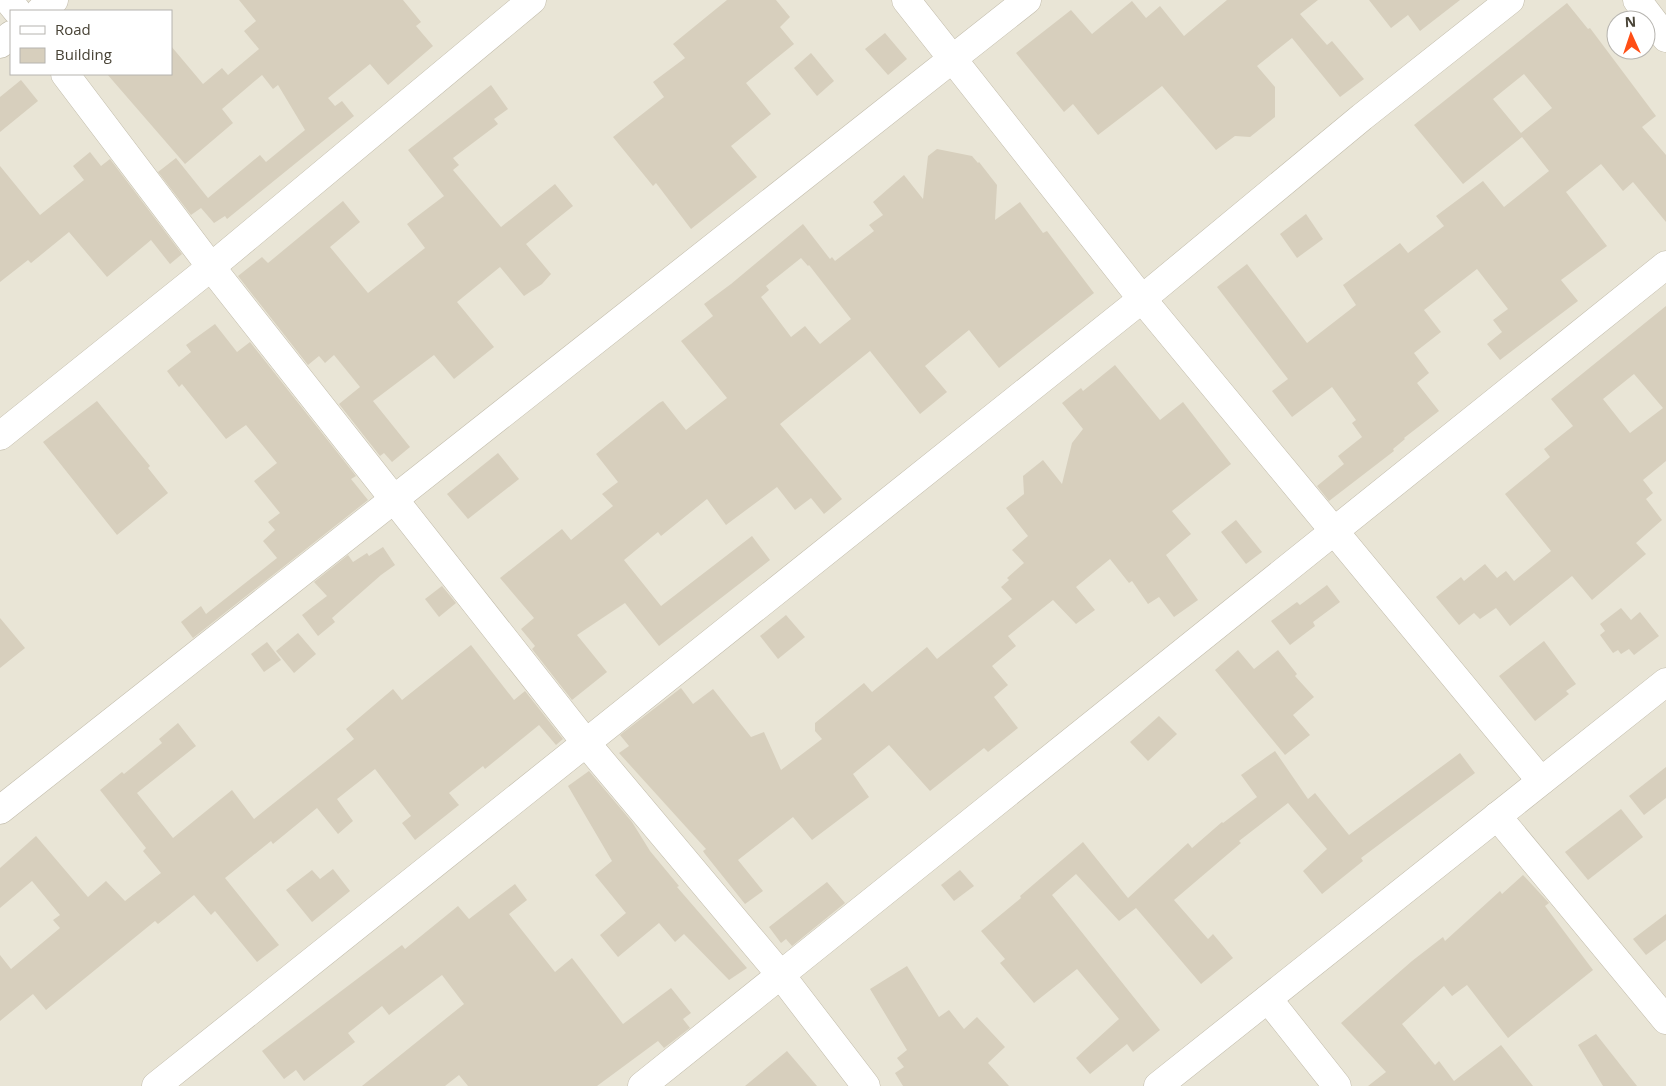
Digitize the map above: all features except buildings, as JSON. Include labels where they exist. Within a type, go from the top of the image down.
[{"type":"street","points":[[8,0],[16,10]]},
{"type":"street","points":[[41,10],[54,0]]},
{"type":"street","points":[[0,436],[211,267],[532,0]]},
{"type":"street","points":[[906,0],[1142,299],[1541,781]]},
{"type":"street","points":[[0,810],[1027,0]]},
{"type":"street","points":[[156,1086],[1142,299],[1362,117],[1510,0]]},
{"type":"street","points":[[1637,0],[1666,38]]},
{"type":"street","points":[[0,44],[10,36]]},
{"type":"street","points":[[66,75],[211,267],[586,744],[780,974],[866,1086]]},
{"type":"street","points":[[642,1086],[1666,265]]},
{"type":"street","points":[[1158,1086],[1666,682]]},
{"type":"street","points":[[1497,816],[1666,1020]]},
{"type":"street","points":[[1268,999],[1337,1086]]},
{"type":"shaded area","points":[[0,0],[1666,0],[1666,1086],[0,1086]]}]
